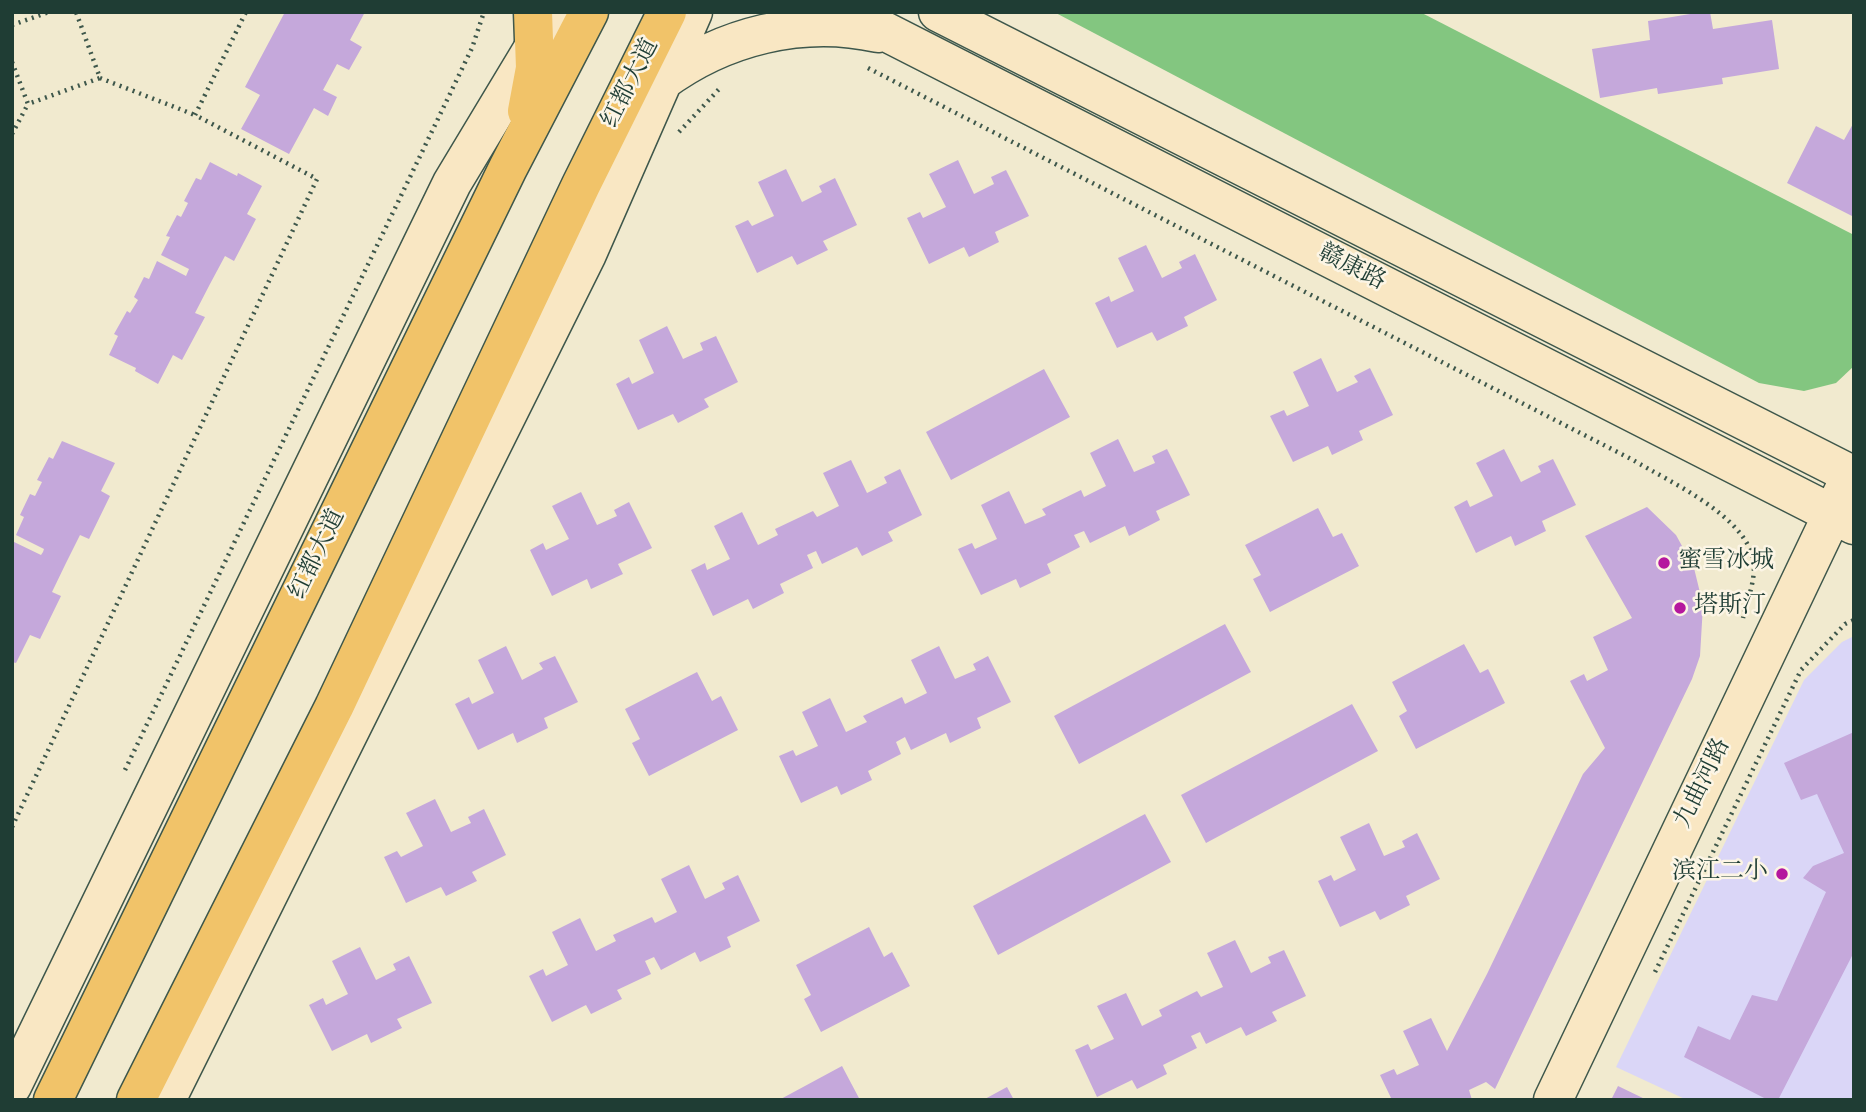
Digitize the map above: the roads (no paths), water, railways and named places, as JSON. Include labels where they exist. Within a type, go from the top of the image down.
[{"type":"main road","name":"红都大道","points":[[53,1100],[508,168],[589,12]]},
{"type":"main road","name":"红都大道","points":[[136,1100],[334,706],[581,185],[667,12]]},
{"type":"main road","points":[[508,168],[521,135],[529,102],[534,30]]},
{"type":"street","points":[[12,1086],[452,183],[534,30],[555,12]]},
{"type":"street","points":[[166,1100],[587,254],[666,79],[693,12]]},
{"type":"street","name":"赣康路","points":[[848,12],[1844,520]]},
{"type":"street","name":"赣康路","points":[[939,13],[1853,473]]},
{"type":"street","points":[[581,185],[595,157],[634,106],[666,79],[711,52],[740,40],[802,27],[864,30],[895,37]]},
{"type":"street","name":"九曲河路","points":[[1553,1100],[1844,520],[1853,473]]},
{"type":"place","name":"蜜雪冰城","points":[[1664,563]]},
{"type":"place","name":"塔斯汀","points":[[1680,608]]},
{"type":"place","name":"滨江二小","points":[[1782,874]]}]
